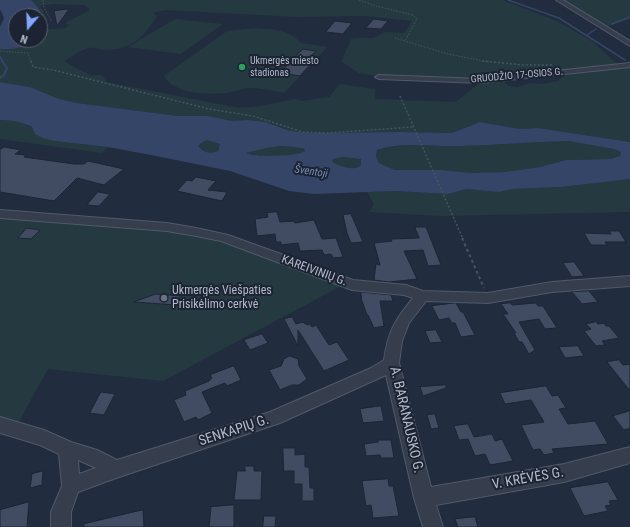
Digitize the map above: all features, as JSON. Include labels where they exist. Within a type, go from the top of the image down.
[{"type":"street","points":[[559,0],[630,44]]},
{"type":"street","name":"GRUODŽIO 17-OSIOS G.","points":[[379,77],[481,81],[630,65]]},
{"type":"street","name":"KAREIVINIŲ G.","points":[[0,214],[160,226],[196,232],[224,238],[352,285],[406,290],[422,296],[488,298],[552,287],[630,281]]},
{"type":"street","name":"A. BARANAUSKO G.","points":[[422,296],[403,321],[394,341],[391,363],[424,498],[433,527]]},
{"type":"street","name":"SENKAPIŲ G.","points":[[71,486],[116,469],[274,418],[377,373],[391,363]]},
{"type":"street","points":[[0,425],[44,438],[68,449],[91,456],[116,469]]},
{"type":"street","points":[[61,527],[61,512],[71,486],[68,449]]},
{"type":"street","name":"V. KRĖVĖS G.","points":[[424,498],[564,473],[630,454]]},
{"type":"path","points":[[43,0],[44,8],[52,22]]},
{"type":"path","points":[[359,0],[412,15],[417,19],[415,28],[407,35],[406,41]]},
{"type":"path","points":[[395,38],[432,50],[480,60],[528,66],[557,65]]},
{"type":"path","points":[[1,51],[28,53],[34,66],[209,109],[252,116],[303,132],[327,133],[353,130],[387,130],[413,126]]},
{"type":"path","points":[[400,96],[488,298]]},
{"type":"green space","points":[[31,0],[502,0],[557,21],[592,41],[617,64],[476,79],[379,76],[359,73],[342,62],[351,39],[373,38],[385,32],[404,33],[412,21],[365,16],[297,17],[165,10],[153,13],[157,16],[152,24],[142,36],[130,45],[105,50],[89,48],[80,51],[64,61],[91,75],[100,75],[104,77],[106,82],[239,108],[261,106],[295,99],[302,101],[329,97],[340,84],[375,89],[375,99],[456,102],[478,84],[504,82],[509,86],[518,87],[530,83],[542,84],[558,81],[565,75],[630,67],[630,142],[538,128],[520,129],[480,122],[452,133],[314,133],[290,131],[265,122],[247,120],[232,121],[208,116],[178,116],[77,103],[59,99],[30,87],[0,82],[0,49],[8,48],[48,48],[48,29],[65,28],[69,25],[65,23],[90,10],[86,6],[82,5],[53,4],[40,6],[41,8],[38,8]]},
{"type":"green space","points":[[563,0],[630,0],[630,19],[605,27]]},
{"type":"green space","points":[[175,19],[223,24],[181,54],[128,47]]},
{"type":"green space","name":"Ukmergės miesto stadionas","points":[[255,28],[280,31],[292,35],[301,43],[327,47],[284,93],[250,88],[219,94],[192,92],[175,87],[164,76],[227,31]]},
{"type":"green space","points":[[0,120],[15,121],[25,124],[55,141],[108,147],[102,153],[0,139]]},
{"type":"green space","points":[[207,140],[220,144],[218,151],[207,152],[198,146]]},
{"type":"green space","points":[[568,141],[614,149],[621,152],[620,156],[611,159],[566,160],[540,167],[505,172],[471,173],[442,170],[395,170],[379,163],[376,157],[377,151],[407,145],[459,146]]},
{"type":"green space","points":[[280,146],[294,147],[304,150],[305,152],[285,156],[246,153],[267,148]]},
{"type":"green space","points":[[343,157],[361,159],[361,165],[351,168],[343,167],[331,162],[333,159]]},
{"type":"green space","points":[[630,179],[630,212],[441,216],[369,212],[374,204],[367,192],[395,191],[448,194],[466,189],[499,192],[513,189],[561,187]]},
{"type":"green space","points":[[0,216],[160,229],[222,240],[341,286],[163,381],[48,369],[17,425],[0,421]]},
{"type":"water","points":[[0,0],[31,0],[38,8],[8,8],[8,48],[18,48],[0,49],[0,27],[4,18],[0,9]]},
{"type":"water","name":"Šventoji","points":[[0,82],[30,87],[59,99],[77,103],[178,116],[208,116],[232,121],[247,120],[265,122],[290,131],[314,133],[452,133],[480,122],[520,129],[538,128],[630,142],[630,179],[561,187],[513,189],[499,192],[466,189],[448,194],[395,191],[314,194],[289,191],[230,171],[108,147],[55,141],[35,134],[32,127],[25,124],[15,121],[0,120]],"holes":[[[207,140],[220,144],[218,151],[210,153],[198,146]],[[568,141],[614,149],[621,152],[620,156],[611,159],[566,160],[540,167],[505,172],[471,173],[442,170],[395,170],[379,163],[376,157],[377,150],[387,147],[408,145],[460,146]],[[280,146],[294,147],[304,149],[305,151],[276,156],[246,153]],[[343,157],[361,159],[361,165],[355,168],[347,168],[332,162],[333,159]]]},
{"type":"building","points":[[69,9],[57,26],[54,11]]},
{"type":"building","points":[[374,19],[388,21],[381,29],[366,28]]},
{"type":"building","points":[[335,21],[352,23],[343,34],[326,32]]},
{"type":"building","points":[[303,49],[316,51],[310,57],[316,58],[300,76],[280,73]]},
{"type":"building","points":[[4,147],[21,150],[15,154],[26,155],[24,157],[74,164],[84,164],[88,161],[124,169],[104,185],[77,178],[54,201],[0,192],[0,150]]},
{"type":"building","points":[[196,177],[216,181],[208,190],[227,192],[222,201],[177,191],[187,180],[192,181]]},
{"type":"building","points":[[98,192],[110,194],[99,206],[87,205]]},
{"type":"building","points":[[277,212],[280,222],[294,221],[295,223],[314,220],[322,239],[336,238],[343,257],[333,258],[331,254],[324,255],[322,250],[300,251],[298,243],[281,245],[281,242],[276,242],[275,234],[257,236],[255,219],[268,217],[267,213]]},
{"type":"building","points":[[351,214],[363,242],[351,243],[343,215]]},
{"type":"building","points":[[415,227],[426,227],[441,265],[428,266],[423,250],[404,251],[417,279],[389,282],[374,280],[376,264],[380,265],[374,243],[392,241],[391,239],[419,238]]},
{"type":"building","points":[[27,228],[40,230],[31,239],[18,238]]},
{"type":"building","points":[[609,231],[619,231],[626,242],[605,242],[607,245],[591,245],[584,233],[611,234]]},
{"type":"building","points":[[574,262],[584,276],[572,277],[563,263]]},
{"type":"building","points":[[589,291],[598,302],[582,304],[572,292]]},
{"type":"building","points":[[361,292],[391,295],[393,301],[380,301],[384,326],[374,328],[367,315],[362,301]]},
{"type":"building","name":"Ukmergės Viešpaties Prisikėlimo cerkvė","points":[[156,294],[180,296],[176,305],[134,302]]},
{"type":"building","points":[[456,303],[461,312],[463,312],[475,335],[461,337],[455,323],[452,323],[449,318],[439,320],[432,306]]},
{"type":"building","points":[[511,303],[512,305],[536,303],[538,306],[543,306],[557,328],[545,329],[539,319],[519,322],[535,350],[529,354],[522,342],[519,342],[514,333],[516,333],[503,314],[508,314],[501,304]]},
{"type":"building","points":[[292,317],[296,324],[303,322],[307,325],[310,324],[312,327],[316,325],[329,345],[337,342],[349,360],[324,371],[298,330],[298,346],[284,319]]},
{"type":"building","points":[[596,322],[598,324],[604,323],[606,326],[609,326],[619,338],[602,341],[605,345],[596,346],[584,331],[591,329],[586,324]]},
{"type":"building","points":[[436,330],[442,342],[430,343],[425,331]]},
{"type":"building","points":[[262,334],[268,343],[250,350],[244,340]]},
{"type":"building","points":[[578,346],[584,356],[565,358],[559,347]]},
{"type":"building","points":[[290,356],[298,359],[299,366],[307,379],[299,385],[292,385],[280,390],[269,370],[281,366],[284,359]]},
{"type":"building","points":[[619,360],[623,365],[630,364],[630,391],[607,362]]},
{"type":"building","points":[[234,366],[241,380],[227,386],[225,383],[202,392],[212,413],[198,420],[196,417],[184,422],[174,400],[186,395],[185,391],[209,381],[212,378],[210,375]]},
{"type":"building","points":[[446,385],[446,388],[423,396],[420,387]]},
{"type":"building","points":[[546,386],[552,396],[558,395],[566,408],[559,409],[568,424],[595,421],[608,444],[552,449],[554,453],[544,455],[540,449],[533,450],[521,425],[544,422],[531,400],[505,404],[500,393]]},
{"type":"building","points":[[101,392],[115,394],[104,415],[90,413]]},
{"type":"building","points":[[381,406],[384,421],[363,423],[360,409]]},
{"type":"building","points":[[630,411],[630,428],[624,430],[613,416]]},
{"type":"building","points":[[435,414],[439,428],[431,429],[427,415]]},
{"type":"building","points":[[468,424],[474,437],[492,434],[495,441],[502,439],[513,461],[490,465],[485,454],[475,456],[468,439],[459,440],[454,426]]},
{"type":"building","points":[[378,440],[391,440],[394,458],[381,458],[380,455],[366,456],[364,444],[378,442]]},
{"type":"building","points":[[283,448],[295,448],[295,455],[305,454],[305,467],[309,467],[310,488],[314,488],[314,501],[302,501],[302,484],[294,484],[294,471],[284,471]]},
{"type":"building","points":[[245,466],[254,466],[254,471],[262,471],[261,500],[234,500],[237,471],[245,471]]},
{"type":"building","points":[[43,471],[42,485],[30,488],[32,474]]},
{"type":"building","points":[[388,479],[389,486],[393,486],[399,516],[373,518],[371,505],[366,506],[362,481]]},
{"type":"building","points":[[608,482],[618,500],[609,501],[611,505],[605,506],[608,511],[584,516],[570,488]]},
{"type":"building","points":[[29,502],[27,527],[0,527],[0,510]]},
{"type":"building","points":[[234,505],[234,527],[209,527],[211,507]]},
{"type":"building","points":[[143,510],[144,527],[84,527],[84,524]]},
{"type":"building","points":[[264,516],[276,516],[275,527],[263,527]]},
{"type":"building","points":[[475,517],[478,527],[458,527],[455,519]]},
{"type":"waterway","points":[[508,0],[559,18],[625,60]]},
{"type":"waterway","points":[[612,24],[630,17]]},
{"type":"waterway","points":[[587,35],[596,29]]},
{"type":"waterway","points":[[0,57],[3,62]]},
{"type":"waterway","points":[[0,78],[4,75],[7,68],[2,61]]},
{"type":"place","name":"Ukmergės miesto stadionas","points":[[242,67]]},
{"type":"place","name":"Ukmergės Viešpaties Prisikėlimo cerkvė","points":[[164,298]]}]
